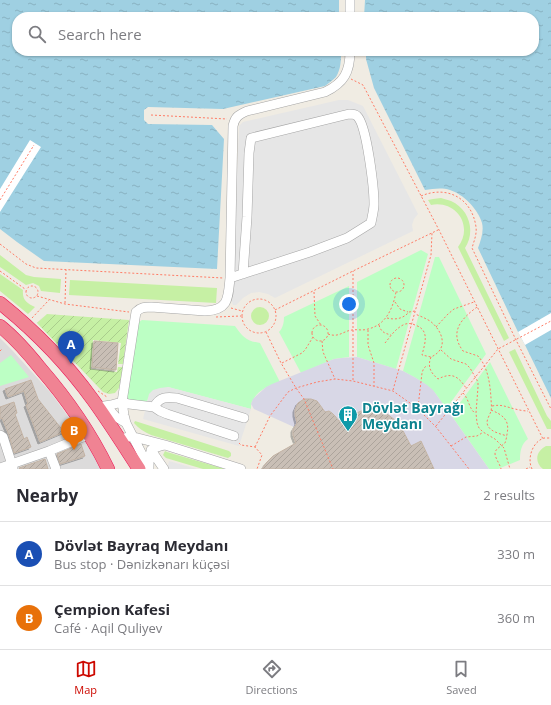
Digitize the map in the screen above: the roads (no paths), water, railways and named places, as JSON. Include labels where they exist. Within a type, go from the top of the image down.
[{"type":"highway","points":[[0,303],[29,328],[78,381],[105,404],[120,439],[146,469]]},
{"type":"highway","points":[[0,326],[17,340],[51,380],[79,417],[90,434],[108,469]]},
{"type":"street","points":[[350,0],[350,12]]},
{"type":"street","points":[[146,469],[134,437],[126,423],[122,402],[136,312],[145,307],[205,311],[224,305],[227,299],[230,278],[233,126],[235,119],[240,114],[247,111],[325,92],[340,83],[345,76],[349,65],[350,56]]},
{"type":"street","points":[[230,278],[243,274],[286,260],[347,238],[371,223],[374,205],[370,155],[358,116],[349,114],[251,138],[243,274]]},
{"type":"street","points":[[154,407],[156,402],[164,397],[178,398],[244,418]]},
{"type":"street","points":[[105,404],[122,402],[154,407],[167,414],[234,436]]},
{"type":"street","points":[[105,404],[116,417],[126,423]]},
{"type":"street","points":[[0,468],[12,466],[90,434]]},
{"type":"street","points":[[0,435],[3,437],[12,466]]},
{"type":"street","points":[[120,439],[134,437],[166,445],[240,469]]},
{"type":"street","points":[[146,469],[152,450],[156,447],[166,445]]},
{"type":"street","points":[[152,450],[164,469]]},
{"type":"street","points":[[48,451],[56,469]]},
{"type":"water","points":[[0,0],[339,0],[339,12],[12,12],[12,56],[341,56],[341,61],[338,74],[325,86],[223,109],[148,107],[144,110],[144,120],[148,124],[212,125],[224,139],[217,269],[44,261],[0,229]]},
{"type":"water","points":[[365,0],[551,0],[551,398],[478,248],[483,229],[477,212],[474,207],[455,192],[437,188],[425,190],[374,88],[366,59],[366,56],[539,56],[539,12],[364,12]]},
{"type":"place","name":"Dövlət Bayraq Meydanı","points":[[71,364]]},
{"type":"place","name":"Dövlət Bayrağı Meydanı","points":[[348,432]]},
{"type":"place","name":"Çempion Kafesi","points":[[74,450]]}]
